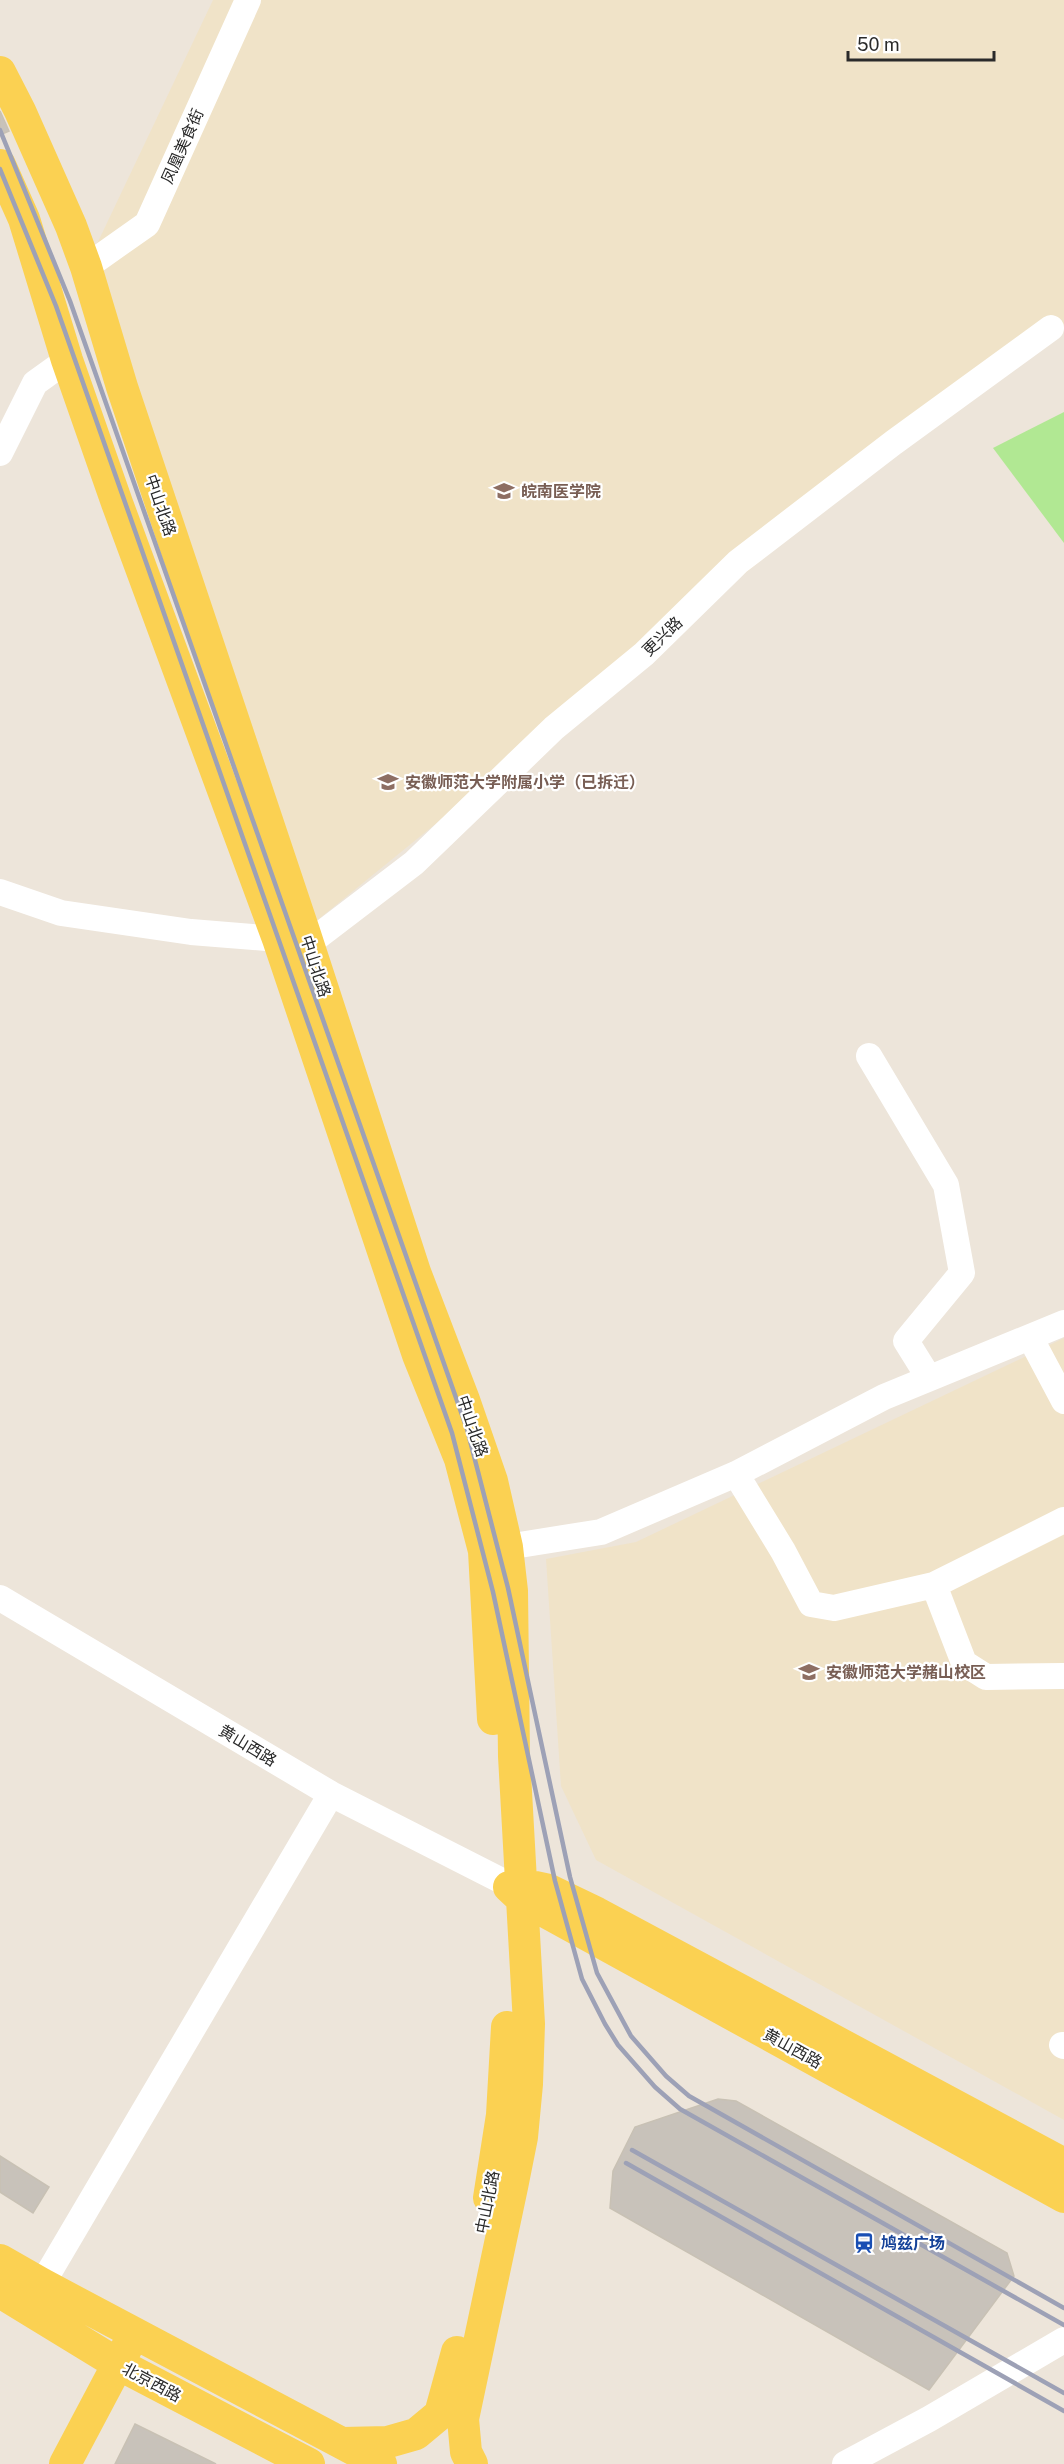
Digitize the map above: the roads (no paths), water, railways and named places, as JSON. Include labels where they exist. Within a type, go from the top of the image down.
[{"type":"main road","name":"中山北路","points":[[0,72],[21,111],[86,267],[290,946],[464,1400],[492,1481],[507,1547],[512,1591],[515,1888],[502,2115],[490,2193],[458,2350],[440,2414],[416,2434],[388,2442],[342,2443]]},
{"type":"main road","points":[[0,165],[24,219],[67,360],[166,641],[290,946],[418,1355],[460,1459],[484,1551],[515,1888]]},
{"type":"main road","name":"中山北路","points":[[471,2464],[466,2452],[463,2419],[522,2137],[527,2084],[528,2024],[515,1888]]},
{"type":"main road","name":"黄山西路","points":[[515,1888],[549,1890],[597,1913],[1064,2164]]},
{"type":"main road","name":"黄山西路","points":[[515,1888],[1064,2197]]},
{"type":"main road","points":[[0,2260],[381,2464]]},
{"type":"main road","name":"北京西路","points":[[0,2292],[118,2364],[309,2464]]},
{"type":"main road","points":[[65,2464],[134,2333]]},
{"type":"street","name":"凤凰美食街","points":[[86,267],[147,224],[248,0]]},
{"type":"street","name":"更兴路","points":[[290,946],[414,863],[554,728],[644,654],[738,562],[893,443],[1051,328]]},
{"type":"street","points":[[0,453],[35,384],[67,360]]},
{"type":"street","points":[[0,892],[61,913],[290,946]]},
{"type":"street","points":[[869,1056],[946,1185],[962,1273],[906,1341],[929,1378]]},
{"type":"street","points":[[507,1547],[601,1532],[736,1474],[884,1397],[1064,1323]]},
{"type":"street","points":[[1030,1337],[1063,1399]]},
{"type":"street","points":[[736,1474],[783,1551],[811,1604],[834,1608],[934,1585],[1064,1520]]},
{"type":"street","points":[[934,1585],[964,1663],[986,1677],[1064,1676]]},
{"type":"street","name":"黄山西路","points":[[0,1598],[331,1794],[515,1888]]},
{"type":"street","points":[[42,2284],[331,1794]]},
{"type":"street","points":[[844,2464],[929,2419],[1064,2340]]},
{"type":"railway","points":[[0,130],[70,301],[467,1429],[508,1588],[570,1877],[597,1973],[631,2036],[666,2076],[689,2096],[1064,2308]]},
{"type":"railway","points":[[0,169],[56,306],[452,1433],[493,1592],[555,1881],[582,1979],[618,2045],[655,2087],[680,2109],[1064,2325]]},
{"type":"railway","points":[[632,2150],[1064,2393]]},
{"type":"railway","points":[[626,2163],[1064,2411]]},
{"type":"place","name":"皖南医学院","points":[[504,491]]},
{"type":"place","name":"安徽师范大学附属小学（已拆迁）","points":[[388,782]]},
{"type":"place","name":"安徽师范大学赭山校区","points":[[809,1672]]},
{"type":"place","name":"鸠兹广场","points":[[864,2243]]}]
